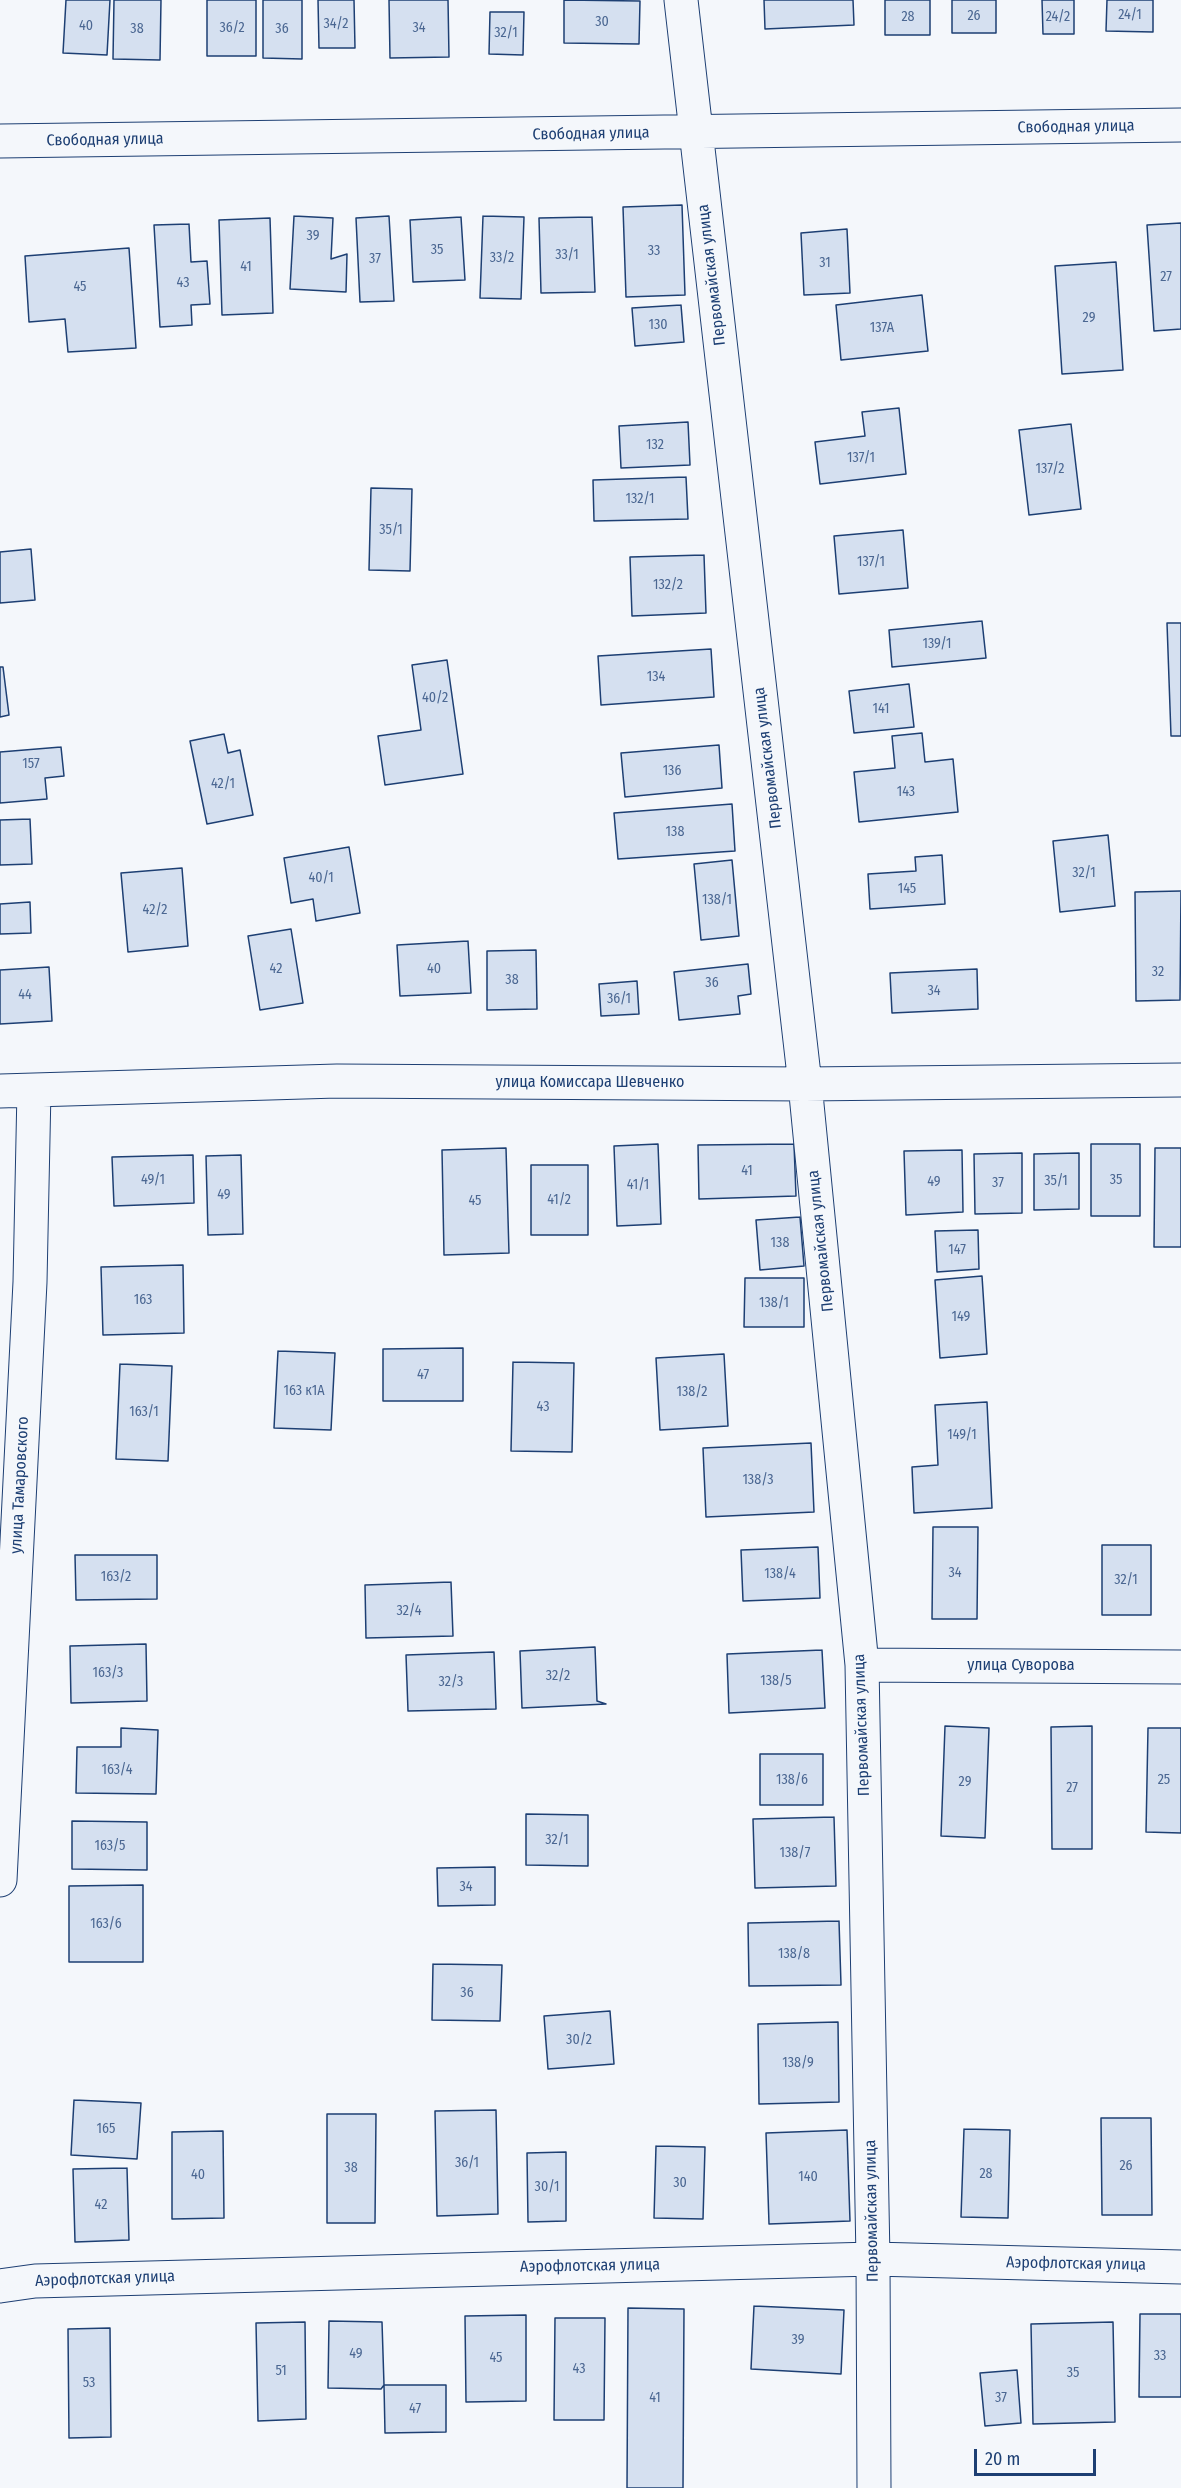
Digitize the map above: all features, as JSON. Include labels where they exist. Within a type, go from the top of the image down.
[{"type":"street","name":"Первомайская улица","points":[[681,0],[805,1084],[862,1665],[873,2259],[874,2488]]},
{"type":"street","name":"Свободная улица","points":[[0,141],[1181,126]]},
{"type":"street","name":"улица Комиссара Шевченко","points":[[0,1090],[337,1081],[805,1084],[1181,1080]]},
{"type":"street","name":"улица Тамаровского","points":[[0,1880],[30,1282],[34,1090]]},
{"type":"street","name":"улица Суворова","points":[[862,1665],[1181,1667]]},
{"type":"street","name":"Аэрофлотская улица","points":[[0,2286],[34,2281],[873,2259],[1181,2267]]},
{"type":"building","points":[[66,0],[110,0],[107,55],[63,53]]},
{"type":"building","points":[[114,0],[161,0],[160,60],[113,59]]},
{"type":"building","points":[[207,0],[256,0],[256,56],[207,56]]},
{"type":"building","points":[[263,0],[302,0],[302,59],[263,58]]},
{"type":"building","points":[[318,0],[354,0],[355,48],[319,48]]},
{"type":"building","points":[[389,0],[448,0],[449,57],[390,58]]},
{"type":"building","points":[[564,0],[640,1],[639,44],[564,43]]},
{"type":"building","points":[[764,0],[853,0],[854,25],[765,29]]},
{"type":"building","points":[[885,0],[930,0],[930,35],[885,35]]},
{"type":"building","points":[[952,0],[996,0],[996,33],[952,33]]},
{"type":"building","points":[[1042,0],[1074,0],[1074,34],[1043,34]]},
{"type":"building","points":[[1107,0],[1153,0],[1153,32],[1106,31]]},
{"type":"building","points":[[490,12],[524,12],[523,55],[489,54]]},
{"type":"building","points":[[682,205],[685,295],[626,297],[623,207]]},
{"type":"building","points":[[294,216],[333,218],[331,259],[347,254],[346,292],[290,289]]},
{"type":"building","points":[[389,216],[394,301],[360,302],[356,218]]},
{"type":"building","points":[[483,216],[524,217],[521,299],[480,298]]},
{"type":"building","points":[[461,217],[465,280],[413,282],[410,220]]},
{"type":"building","points":[[592,217],[595,292],[541,293],[539,218]]},
{"type":"building","points":[[270,218],[273,313],[222,315],[219,220]]},
{"type":"building","points":[[1181,223],[1181,329],[1154,331],[1147,225]]},
{"type":"building","points":[[189,224],[191,262],[207,261],[210,304],[191,305],[192,325],[160,327],[154,225]]},
{"type":"building","points":[[847,229],[850,293],[804,295],[801,233]]},
{"type":"building","points":[[129,248],[136,348],[68,352],[65,319],[29,322],[25,256]]},
{"type":"building","points":[[1116,262],[1123,370],[1062,374],[1055,266]]},
{"type":"building","points":[[922,295],[928,351],[841,360],[836,305]]},
{"type":"building","points":[[681,305],[684,342],[635,346],[632,308]]},
{"type":"building","points":[[899,408],[906,474],[820,484],[815,442],[865,436],[862,412]]},
{"type":"building","points":[[688,422],[690,465],[621,468],[619,426]]},
{"type":"building","points":[[1071,424],[1081,509],[1029,515],[1019,430]]},
{"type":"building","points":[[686,477],[688,519],[594,521],[593,480]]},
{"type":"building","points":[[371,488],[412,489],[410,571],[369,570]]},
{"type":"building","points":[[903,530],[908,588],[839,594],[834,536]]},
{"type":"building","points":[[31,549],[35,600],[0,603],[0,552]]},
{"type":"building","points":[[704,555],[706,613],[632,616],[630,557]]},
{"type":"building","points":[[982,621],[986,658],[892,667],[889,630]]},
{"type":"building","points":[[1167,623],[1181,623],[1181,736],[1171,736]]},
{"type":"building","points":[[711,649],[714,697],[601,705],[598,656]]},
{"type":"building","points":[[447,660],[463,774],[385,785],[378,736],[421,730],[412,665]]},
{"type":"building","points":[[0,667],[3,667],[9,715],[0,717]]},
{"type":"building","points":[[909,684],[914,727],[854,733],[849,691]]},
{"type":"building","points":[[922,733],[925,762],[953,759],[958,812],[859,822],[854,772],[895,768],[892,736]]},
{"type":"building","points":[[224,734],[228,753],[240,750],[253,815],[207,824],[190,741]]},
{"type":"building","points":[[719,745],[722,788],[625,797],[621,753]]},
{"type":"building","points":[[61,747],[64,776],[45,778],[47,799],[0,803],[0,752]]},
{"type":"building","points":[[732,804],[735,851],[618,859],[614,813]]},
{"type":"building","points":[[30,819],[32,864],[0,865],[0,820]]},
{"type":"building","points":[[1108,835],[1115,906],[1060,912],[1053,841]]},
{"type":"building","points":[[349,847],[360,913],[316,921],[313,899],[291,903],[284,858]]},
{"type":"building","points":[[942,855],[945,904],[870,909],[868,874],[916,871],[915,857]]},
{"type":"building","points":[[732,860],[739,936],[701,940],[694,864]]},
{"type":"building","points":[[182,868],[188,946],[128,952],[121,873]]},
{"type":"building","points":[[1181,891],[1180,1000],[1136,1001],[1135,892]]},
{"type":"building","points":[[30,902],[31,933],[0,934],[0,904]]},
{"type":"building","points":[[291,929],[303,1003],[260,1010],[248,936]]},
{"type":"building","points":[[468,941],[471,993],[400,996],[397,945]]},
{"type":"building","points":[[536,950],[537,1009],[487,1010],[487,951]]},
{"type":"building","points":[[748,964],[751,994],[738,996],[740,1014],[679,1020],[674,972]]},
{"type":"building","points":[[49,967],[52,1021],[0,1024],[0,970]]},
{"type":"building","points":[[977,969],[978,1009],[892,1013],[890,973]]},
{"type":"building","points":[[637,981],[639,1014],[601,1016],[599,984]]},
{"type":"building","points":[[658,1144],[661,1224],[617,1226],[614,1146]]},
{"type":"building","points":[[794,1144],[796,1196],[699,1199],[698,1145]]},
{"type":"building","points":[[1091,1144],[1140,1144],[1140,1216],[1091,1216]]},
{"type":"building","points":[[506,1148],[509,1253],[444,1255],[442,1150]]},
{"type":"building","points":[[1155,1148],[1181,1148],[1181,1247],[1154,1247]]},
{"type":"building","points":[[962,1150],[963,1212],[906,1215],[904,1151]]},
{"type":"building","points":[[1022,1153],[1022,1213],[975,1214],[974,1154]]},
{"type":"building","points":[[1079,1153],[1079,1209],[1034,1210],[1034,1154]]},
{"type":"building","points":[[193,1155],[194,1203],[114,1206],[112,1157]]},
{"type":"building","points":[[241,1155],[243,1234],[208,1235],[206,1156]]},
{"type":"building","points":[[531,1165],[588,1165],[588,1235],[531,1235]]},
{"type":"building","points":[[800,1217],[804,1266],[760,1270],[756,1220]]},
{"type":"building","points":[[978,1230],[979,1269],[937,1272],[935,1231]]},
{"type":"building","points":[[183,1265],[184,1333],[103,1335],[101,1267]]},
{"type":"building","points":[[982,1276],[987,1354],[940,1358],[935,1280]]},
{"type":"building","points":[[745,1278],[804,1278],[804,1327],[744,1327]]},
{"type":"building","points":[[463,1348],[463,1401],[383,1401],[383,1349]]},
{"type":"building","points":[[278,1351],[335,1353],[331,1430],[274,1428]]},
{"type":"building","points":[[724,1354],[728,1426],[660,1430],[656,1358]]},
{"type":"building","points":[[513,1362],[574,1363],[572,1452],[511,1451]]},
{"type":"building","points":[[120,1364],[172,1366],[168,1461],[116,1459]]},
{"type":"building","points":[[987,1402],[992,1508],[914,1513],[912,1467],[938,1465],[935,1405]]},
{"type":"building","points":[[811,1443],[814,1512],[706,1517],[703,1448]]},
{"type":"building","points":[[933,1527],[978,1527],[977,1619],[932,1619]]},
{"type":"building","points":[[1102,1545],[1151,1545],[1151,1615],[1102,1615]]},
{"type":"building","points":[[818,1547],[820,1598],[743,1601],[741,1550]]},
{"type":"building","points":[[75,1555],[157,1555],[157,1599],[76,1600]]},
{"type":"building","points":[[451,1582],[453,1636],[366,1638],[365,1585]]},
{"type":"building","points":[[146,1644],[147,1701],[71,1703],[70,1646]]},
{"type":"building","points":[[595,1647],[597,1701],[606,1704],[522,1708],[520,1651]]},
{"type":"building","points":[[822,1650],[825,1708],[729,1713],[727,1654]]},
{"type":"building","points":[[494,1652],[496,1709],[408,1711],[406,1655]]},
{"type":"building","points":[[945,1726],[989,1728],[985,1838],[941,1836]]},
{"type":"building","points":[[1092,1726],[1092,1849],[1052,1849],[1051,1727]]},
{"type":"building","points":[[121,1728],[158,1730],[156,1794],[76,1793],[77,1747],[121,1747]]},
{"type":"building","points":[[1148,1728],[1181,1728],[1181,1833],[1146,1832]]},
{"type":"building","points":[[760,1754],[823,1754],[823,1805],[760,1805]]},
{"type":"building","points":[[526,1814],[588,1815],[588,1866],[526,1865]]},
{"type":"building","points":[[834,1817],[836,1886],[755,1888],[753,1819]]},
{"type":"building","points":[[72,1821],[147,1822],[147,1870],[72,1869]]},
{"type":"building","points":[[495,1867],[495,1905],[438,1906],[437,1868]]},
{"type":"building","points":[[143,1885],[143,1962],[69,1962],[69,1886]]},
{"type":"building","points":[[839,1921],[841,1985],[749,1986],[748,1923]]},
{"type":"building","points":[[433,1964],[502,1965],[500,2021],[432,2020]]},
{"type":"building","points":[[610,2011],[614,2064],[548,2069],[544,2016]]},
{"type":"building","points":[[838,2022],[839,2102],[759,2104],[758,2024]]},
{"type":"building","points":[[74,2100],[141,2103],[137,2159],[71,2155]]},
{"type":"building","points":[[496,2110],[498,2214],[437,2216],[435,2111]]},
{"type":"building","points":[[327,2114],[376,2114],[375,2223],[327,2223]]},
{"type":"building","points":[[1101,2118],[1151,2118],[1152,2215],[1102,2215]]},
{"type":"building","points":[[964,2129],[1010,2130],[1008,2218],[961,2217]]},
{"type":"building","points":[[847,2130],[850,2221],[769,2224],[766,2133]]},
{"type":"building","points":[[223,2131],[224,2218],[172,2219],[172,2132]]},
{"type":"building","points":[[656,2146],[705,2147],[703,2219],[654,2218]]},
{"type":"building","points":[[566,2152],[566,2221],[528,2222],[527,2153]]},
{"type":"building","points":[[127,2168],[129,2240],[75,2242],[73,2169]]},
{"type":"building","points":[[754,2306],[844,2310],[841,2374],[751,2369]]},
{"type":"building","points":[[628,2308],[684,2309],[683,2488],[627,2488]]},
{"type":"building","points":[[1140,2314],[1181,2314],[1181,2397],[1139,2397]]},
{"type":"building","points":[[526,2315],[526,2401],[466,2402],[465,2316]]},
{"type":"building","points":[[555,2318],[605,2318],[604,2420],[554,2420]]},
{"type":"building","points":[[329,2321],[382,2322],[384,2385],[381,2389],[328,2388]]},
{"type":"building","points":[[305,2322],[306,2419],[258,2421],[256,2323]]},
{"type":"building","points":[[1113,2322],[1115,2422],[1033,2424],[1031,2324]]},
{"type":"building","points":[[110,2328],[111,2437],[69,2438],[68,2329]]},
{"type":"building","points":[[1017,2370],[1021,2423],[985,2426],[980,2373]]},
{"type":"building","points":[[384,2385],[446,2385],[446,2432],[385,2433]]}]
